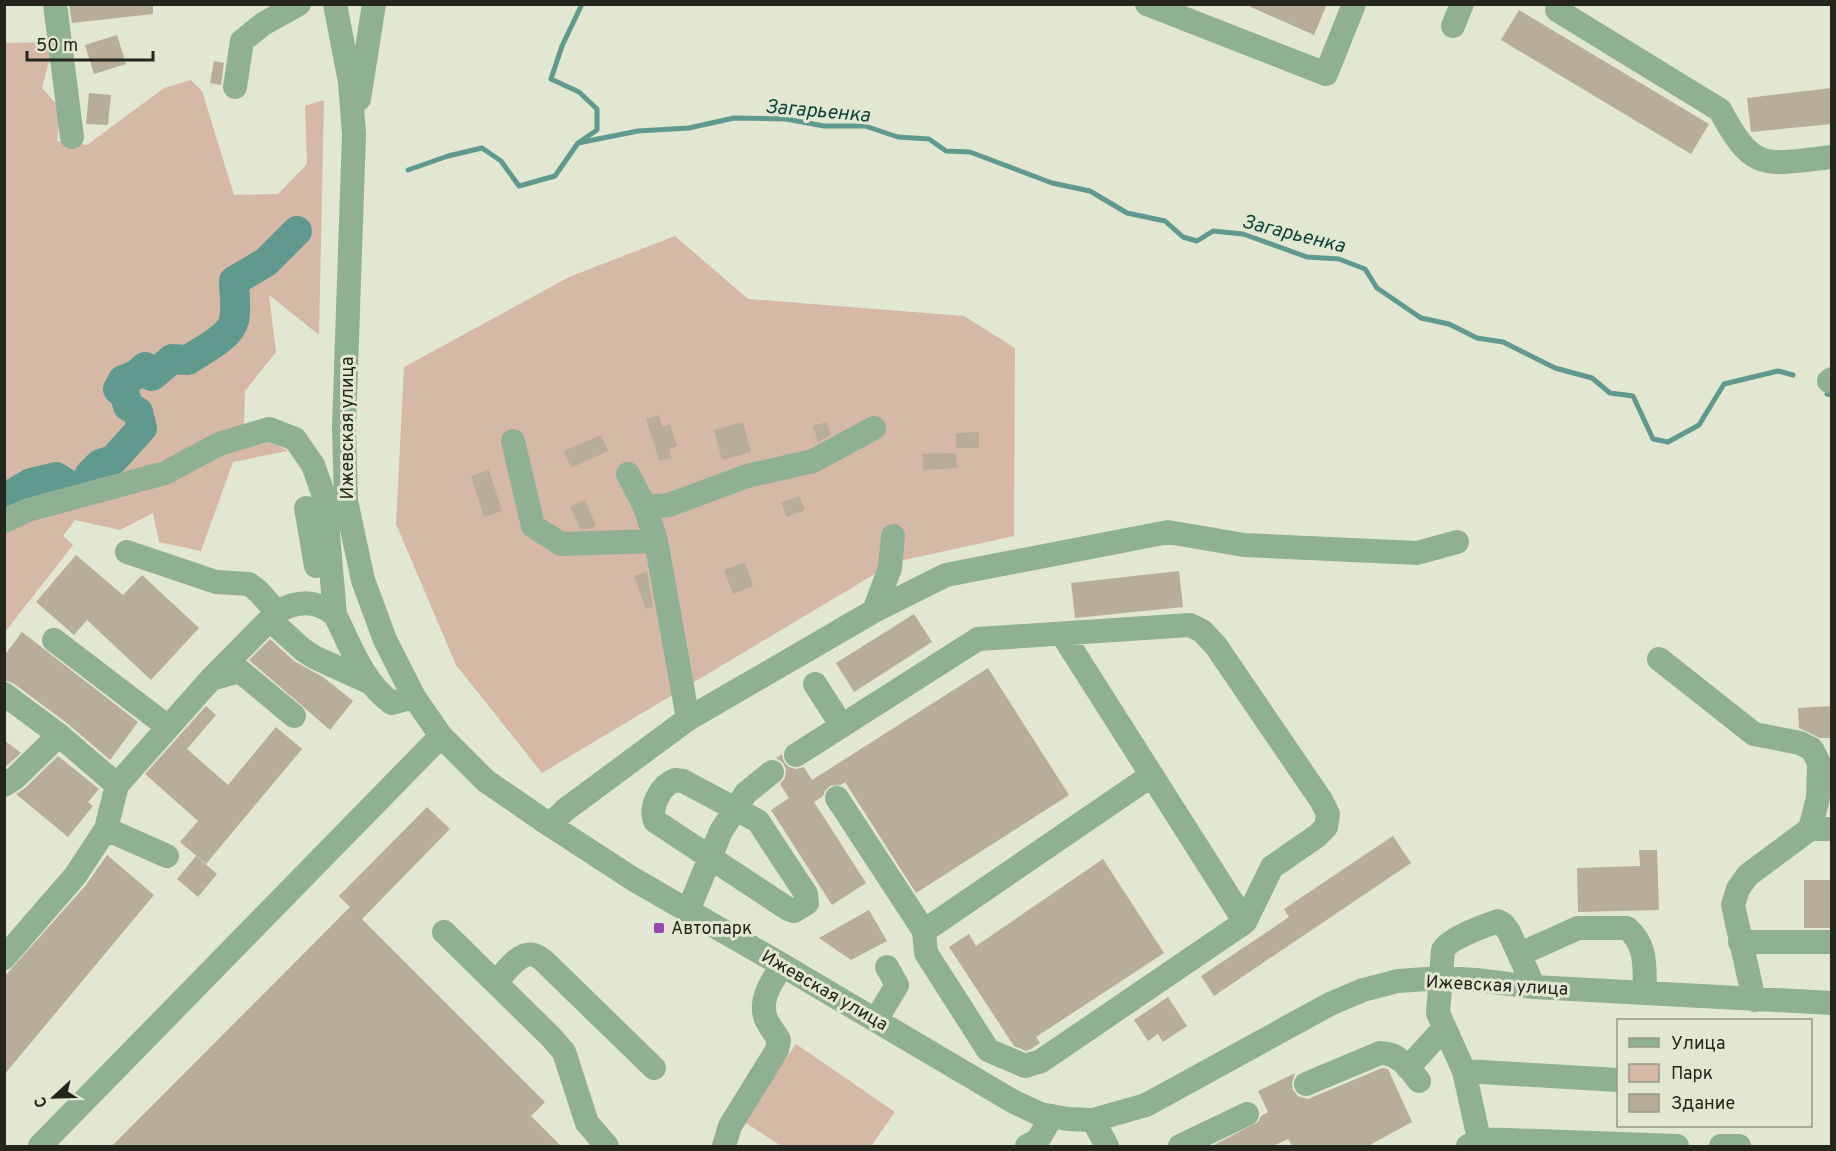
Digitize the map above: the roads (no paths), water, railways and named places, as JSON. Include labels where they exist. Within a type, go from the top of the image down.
[{"type":"street","points":[[55,4],[72,137]]},
{"type":"street","points":[[235,87],[242,41],[263,24],[299,4]]},
{"type":"street","name":"Ижевская улица","points":[[335,4],[350,82],[354,134],[344,427],[346,501],[363,580],[385,640],[414,697],[441,736],[486,781],[550,825],[633,879],[1014,1102],[1040,1114],[1068,1119],[1093,1120],[1146,1105],[1330,1004],[1363,990],[1398,981],[1441,978],[1534,987],[1832,1003]]},
{"type":"street","points":[[354,134],[374,4]]},
{"type":"street","points":[[1147,4],[1326,74],[1354,4]]},
{"type":"street","points":[[1559,4],[1557,10],[1720,110],[1734,136],[1756,158],[1775,163],[1832,157]]},
{"type":"street","points":[[645,507],[669,505],[747,476],[813,461],[874,428]]},
{"type":"street","points":[[4,521],[28,510],[165,473],[219,444],[269,429],[295,439],[313,465],[325,499],[329,611]]},
{"type":"street","points":[[513,441],[533,526],[561,544],[656,541]]},
{"type":"street","points":[[628,474],[645,507],[656,541],[688,719]]},
{"type":"street","points":[[306,508],[329,611],[369,682],[392,704],[414,697]]},
{"type":"street","points":[[550,825],[564,810],[688,719],[874,611],[946,575],[1168,532],[1244,545],[1417,553],[1457,542]]},
{"type":"street","points":[[874,611],[890,568],[893,536]]},
{"type":"street","points":[[127,552],[216,582],[249,584],[258,591],[302,649],[314,657],[369,682]]},
{"type":"street","points":[[4,958],[75,876],[106,829],[117,785],[211,679],[278,620],[286,607],[306,602],[329,611]]},
{"type":"street","points":[[796,755],[978,639],[1190,625],[1202,630],[1216,646],[1328,813],[1326,827],[1317,836],[1272,867],[1245,922],[1041,1061],[1025,1066],[988,1050],[926,953],[924,931],[837,798]]},
{"type":"street","points":[[1062,634],[1245,922]]},
{"type":"street","points":[[54,640],[168,728]]},
{"type":"street","points":[[1659,659],[1754,734],[1800,743],[1812,749],[1825,761],[1818,798],[1821,829],[1748,875],[1738,888],[1733,905],[1754,1000]]},
{"type":"street","points":[[211,679],[240,671],[294,716]]},
{"type":"street","points":[[815,684],[842,726]]},
{"type":"street","points":[[4,694],[59,735],[117,785]]},
{"type":"street","points":[[4,785],[15,778],[59,735]]},
{"type":"street","points":[[40,1146],[441,736]]},
{"type":"street","points":[[688,911],[721,831],[746,793],[772,772]]},
{"type":"street","points":[[924,931],[1152,775]]},
{"type":"street","points":[[675,780],[683,781],[736,808],[758,821],[766,831],[806,894],[807,903],[794,911],[788,909],[655,821],[652,814],[664,787],[675,780]]},
{"type":"street","points":[[106,829],[166,856]]},
{"type":"street","points":[[1534,987],[1509,932],[1498,921],[1446,945],[1443,950],[1438,1013],[1464,1071],[1473,1143],[1677,1146]]},
{"type":"street","points":[[1529,950],[1578,928],[1628,928],[1641,944],[1645,993]]},
{"type":"street","points":[[444,932],[564,1052],[586,1123],[607,1146]]},
{"type":"street","points":[[1740,942],[1832,942]]},
{"type":"street","points":[[496,982],[525,955],[535,955],[654,1068]]},
{"type":"street","points":[[724,1146],[730,1126],[777,1050],[779,1040],[767,1021],[764,996],[782,965]]},
{"type":"street","points":[[876,1020],[897,985],[887,967]]},
{"type":"street","points":[[1306,1084],[1380,1053],[1394,1056],[1414,1075],[1444,1028]]},
{"type":"street","points":[[1464,1071],[1617,1080]]},
{"type":"street","points":[[1180,1146],[1247,1114]]},
{"type":"street","points":[[1027,1146],[1038,1140],[1052,1116]]},
{"type":"street","points":[[1093,1120],[1107,1146]]},
{"type":"street","points":[[1721,1146],[1739,1146]]},
{"type":"waterway","points":[[408,170],[448,156],[482,148],[501,161],[519,186],[555,176],[578,143],[597,130],[597,109],[579,92],[551,79],[562,46],[582,4]]},
{"type":"waterway","name":"Загарьенка","points":[[578,143],[638,131],[689,128],[734,118],[786,119],[824,126],[865,126],[898,137],[929,139],[946,151],[970,152],[1052,183],[1090,191],[1127,213],[1165,221],[1183,237],[1197,241],[1213,231],[1243,234],[1307,257],[1339,259],[1365,269],[1377,288],[1421,318],[1449,324],[1477,338],[1503,342],[1555,368],[1592,378],[1610,393],[1633,396],[1653,439],[1668,442],[1699,425],[1724,384],[1778,371],[1793,375]]},
{"type":"waterway","points":[[4,496],[31,483],[56,477],[72,487],[83,487],[90,474],[100,464],[113,460],[142,428],[138,412],[128,406],[125,395],[118,389],[123,380],[136,375],[145,367],[152,376],[172,359],[188,360],[228,332],[234,320],[234,281],[266,262],[297,231]]},
{"type":"waterway","name":"Загарьенка","points":[[1827,394],[1832,395]]},
{"type":"place","name":"Автопарк","points":[[659,928]]}]
